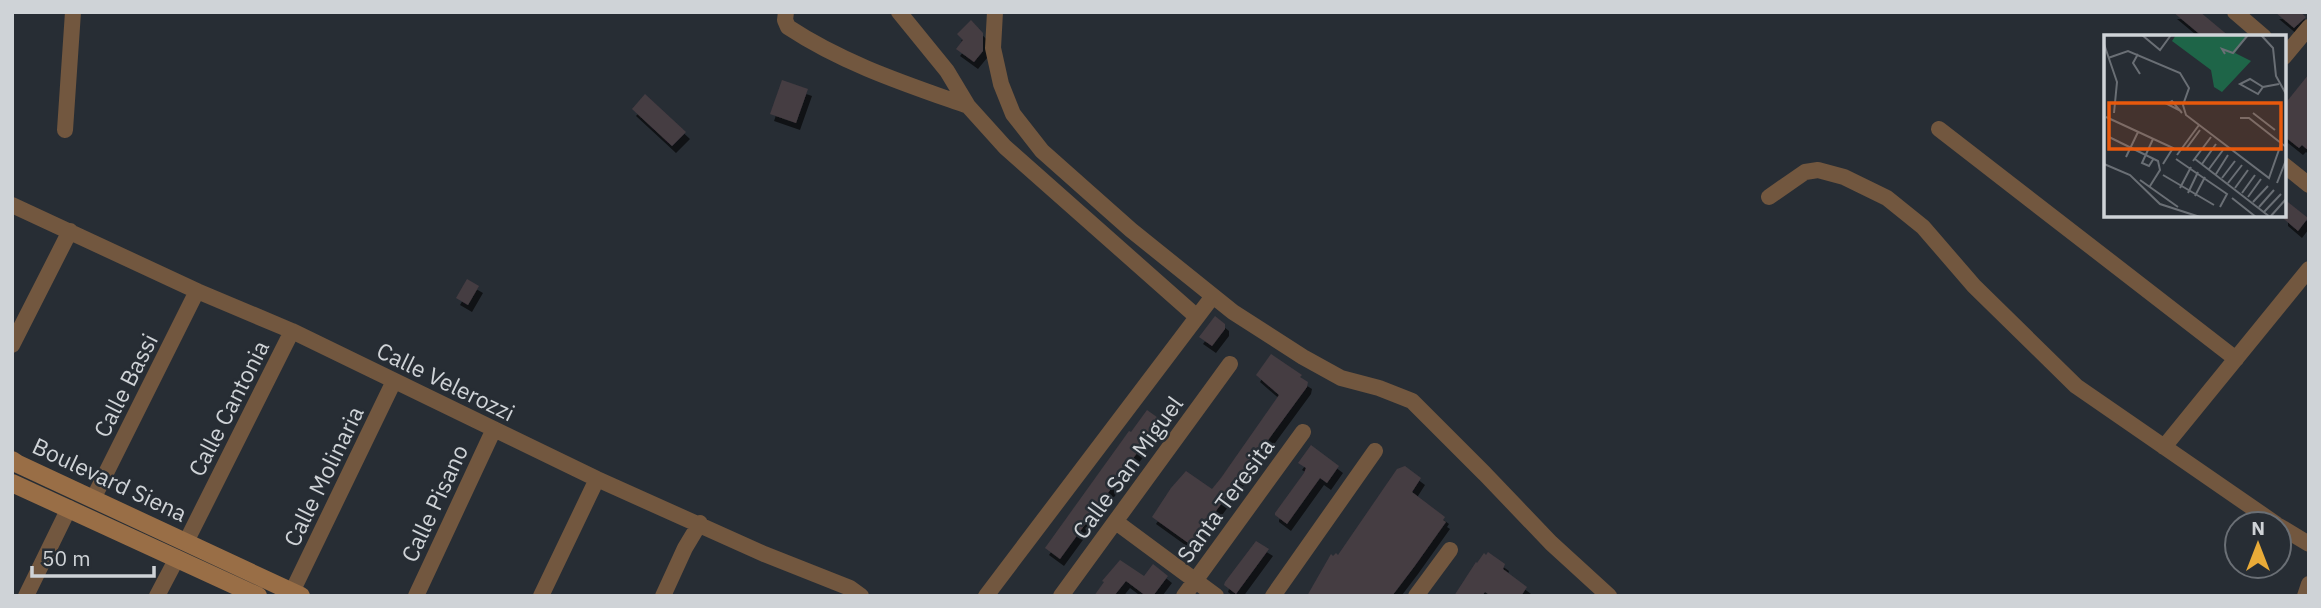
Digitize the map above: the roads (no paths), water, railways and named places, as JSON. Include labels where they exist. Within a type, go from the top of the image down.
[{"type":"street","points":[[65,130],[73,12]]},
{"type":"street","points":[[786,12],[788,27],[833,54],[867,70],[968,106]]},
{"type":"street","points":[[899,12],[947,71],[968,106],[1005,147],[1197,317]]},
{"type":"street","points":[[995,12],[993,48],[1001,84],[1013,114],[1042,151],[1131,230],[1233,312],[1341,378],[1379,388],[1412,401],[1551,543],[1609,596]]},
{"type":"street","points":[[2235,12],[2262,35]]},
{"type":"street","points":[[2286,55],[2309,27]]},
{"type":"street","points":[[1938,129],[2236,359]]},
{"type":"street","points":[[2286,166],[2307,179]]},
{"type":"street","points":[[1769,197],[1805,172],[1818,170],[1844,177],[1887,198],[1923,227],[1974,286],[2076,386],[2256,510]]},
{"type":"street","name":"Calle Velerozzi","points":[[12,205],[197,291],[292,331],[597,479],[764,554],[850,588],[861,596]]},
{"type":"street","points":[[12,345],[69,231]]},
{"type":"street","points":[[2164,447],[2309,270]]},
{"type":"street","name":"Calle Bassi","points":[[93,499],[197,291]]},
{"type":"street","points":[[986,596],[1213,296]]},
{"type":"street","name":"Calle Cantonia","points":[[157,596],[292,331]]},
{"type":"street","name":"Calle San Miguel","points":[[1061,596],[1230,364]]},
{"type":"street","name":"Calle Molinaria","points":[[295,594],[394,381]]},
{"type":"street","name":"Calle Pisano","points":[[416,596],[494,429]]},
{"type":"street","name":"Santa Teresita","points":[[1184,596],[1303,432]]},
{"type":"street","points":[[1273,596],[1376,451]]},
{"type":"street","name":"Boulevard Siena","points":[[12,460],[93,499],[258,596]]},
{"type":"street","points":[[541,596],[597,479]]},
{"type":"street","name":"Boulevard Siena","points":[[12,483],[69,508],[295,594]]},
{"type":"street","points":[[26,596],[69,508]]},
{"type":"street","points":[[1116,522],[1216,596]]},
{"type":"street","points":[[663,596],[700,523]]},
{"type":"street","points":[[2293,534],[2309,544]]},
{"type":"street","points":[[1416,596],[1450,550]]},
{"type":"street","points":[[2305,596],[2309,584]]}]
